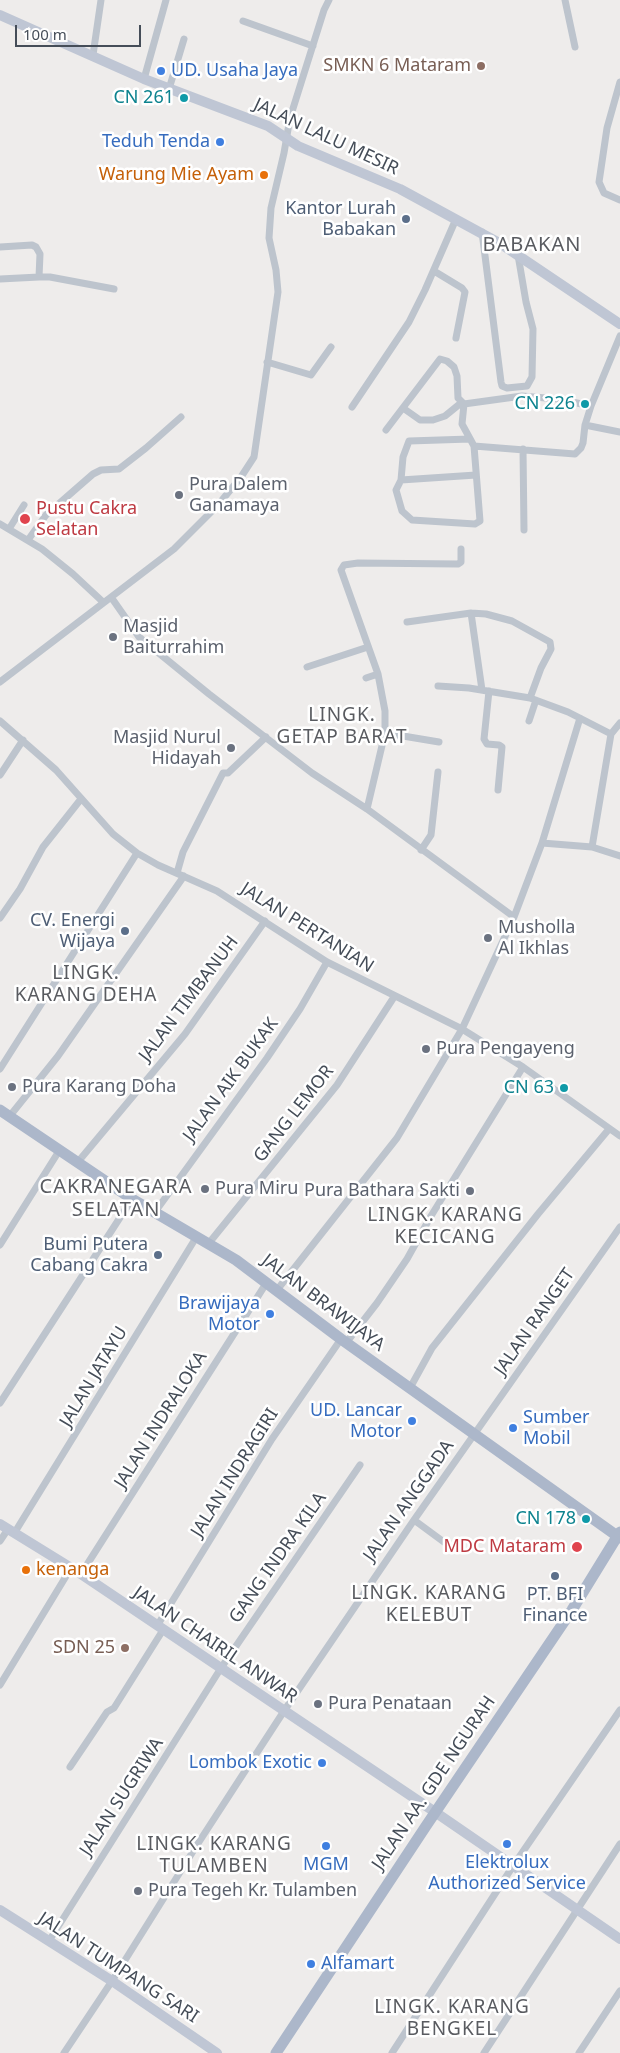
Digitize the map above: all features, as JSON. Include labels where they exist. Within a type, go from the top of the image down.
[{"type":"main road","name":"JALAN BRAWIJAYA","points":[[5,1114],[132,1199],[209,1243],[267,1282],[343,1341],[619,1535]]},
{"type":"main road","name":"JALAN AA. GDE NGURAH","points":[[276,2053],[435,1812],[572,1610],[619,1535]]},
{"type":"street","points":[[93,55],[101,0]]},
{"type":"street","points":[[144,79],[166,0]]},
{"type":"street","points":[[0,682],[174,549],[198,526],[234,486],[256,452],[278,292],[276,270],[269,238],[269,222],[290,118],[324,10],[329,0]]},
{"type":"street","points":[[565,0],[575,47]]},
{"type":"street","name":"JALAN LALU MESIR","points":[[0,15],[144,79],[268,126],[298,146],[400,189],[482,232],[620,324]]},
{"type":"street","points":[[243,21],[313,46]]},
{"type":"street","points":[[169,89],[184,39]]},
{"type":"street","points":[[620,82],[602,156],[599,182],[604,193],[620,200]]},
{"type":"street","points":[[352,407],[409,322],[434,271],[456,219]]},
{"type":"street","points":[[482,232],[501,382],[505,388],[527,386],[530,383],[533,329],[518,255]]},
{"type":"street","points":[[0,247],[32,245],[36,247],[40,254],[39,277]]},
{"type":"street","points":[[434,271],[462,288],[465,292],[456,338]]},
{"type":"street","points":[[0,278],[59,278],[114,290]]},
{"type":"street","points":[[474,446],[574,454],[581,448],[591,406],[620,336]]},
{"type":"street","points":[[267,362],[311,374],[331,347]]},
{"type":"street","points":[[386,430],[440,359],[449,361],[455,370],[458,398],[462,403],[462,424],[474,446],[479,522],[475,524],[412,520],[402,511],[396,490],[401,480],[404,449],[409,441],[470,439]]},
{"type":"street","points":[[403,408],[420,420],[433,420],[445,416],[462,403],[522,396],[558,399],[591,406]]},
{"type":"street","points":[[28,540],[46,515],[92,474],[101,470],[119,469],[146,448],[180,417]]},
{"type":"street","points":[[586,425],[620,432]]},
{"type":"street","points":[[523,449],[524,530]]},
{"type":"street","points":[[401,480],[476,475]]},
{"type":"street","points":[[9,528],[24,505]]},
{"type":"street","points":[[0,524],[28,540],[73,574],[103,602]]},
{"type":"street","points":[[366,809],[385,732],[384,696],[364,630],[341,573],[344,565],[358,563],[458,564],[461,559],[461,549]]},
{"type":"street","points":[[111,597],[138,637],[209,694],[312,773],[366,809],[514,917]]},
{"type":"street","points":[[471,613],[486,691],[484,739],[487,744],[499,744],[502,747],[498,790]]},
{"type":"street","points":[[407,622],[471,613],[486,614],[512,621],[550,642],[552,648],[542,668],[533,699],[530,721]]},
{"type":"street","points":[[307,667],[368,647]]},
{"type":"street","points":[[366,678],[378,674]]},
{"type":"street","points":[[438,686],[486,691],[533,699],[580,718],[611,734]]},
{"type":"street","points":[[277,1290],[397,1138],[462,1029],[514,917],[542,843],[580,718]]},
{"type":"street","name":"JALAN PERTANIAN","points":[[0,720],[56,770],[113,834],[136,853],[218,891],[327,962],[394,997],[462,1029],[523,1067],[620,1136]]},
{"type":"street","points":[[592,847],[611,734],[619,726]]},
{"type":"street","points":[[385,732],[439,742]]},
{"type":"street","points":[[5,1114],[58,1056],[180,874],[183,852],[223,773],[229,773],[266,737]]},
{"type":"street","points":[[0,775],[23,740]]},
{"type":"street","points":[[421,850],[431,834],[438,772]]},
{"type":"street","points":[[0,918],[20,889],[43,847],[81,799]]},
{"type":"street","points":[[542,843],[592,847],[620,856]]},
{"type":"street","points":[[0,1069],[136,853]]},
{"type":"street","name":"JALAN TIMBANUH","points":[[77,1163],[185,1034],[265,921]]},
{"type":"street","name":"JALAN AIK BUKAK","points":[[155,1212],[267,1058],[300,1009],[327,962]]},
{"type":"street","name":"GANG LEMOR","points":[[209,1243],[337,1085],[394,997]]},
{"type":"street","name":"JALAN INDRAGIRI","points":[[70,1767],[107,1712],[114,1708],[272,1439],[343,1341],[378,1303],[407,1259],[431,1216],[523,1067]]},
{"type":"street","points":[[410,1388],[432,1348],[543,1208],[609,1129]]},
{"type":"street","points":[[0,1245],[59,1151]]},
{"type":"street","points":[[0,1403],[132,1199]]},
{"type":"street","name":"JALAN RANGET","points":[[474,1434],[620,1227]]},
{"type":"street","name":"JALAN JATAYU","points":[[0,1542],[197,1236]]},
{"type":"street","name":"JALAN INDRALOKA","points":[[81,1574],[267,1282]]},
{"type":"street","name":"JALAN ANGGADA","points":[[64,2053],[284,1711],[474,1434]]},
{"type":"street","name":"GANG INDRA KILA","points":[[221,1668],[360,1465]]},
{"type":"street","points":[[414,1520],[452,1548]]},
{"type":"street","name":"JALAN CHAIRIL ANWAR","points":[[8,1528],[72,1568],[221,1668],[620,1939]]},
{"type":"street","points":[[0,1685],[72,1568]]},
{"type":"street","name":"JALAN SUGRIWA","points":[[49,1941],[221,1668]]},
{"type":"street","points":[[392,2053],[514,1866],[620,1710]]},
{"type":"street","points":[[484,2053],[620,1844]]},
{"type":"street","name":"JALAN TUMPANG SARI","points":[[0,1910],[112,1981],[217,2053]]},
{"type":"street","points":[[579,2053],[620,1991]]},
{"type":"place","name":"SMKN 6 Mataram","points":[[481,66]]},
{"type":"place","name":"UD. Usaha Jaya","points":[[161,71]]},
{"type":"place","name":"CN 261","points":[[184,98]]},
{"type":"place","name":"Teduh Tenda","points":[[220,142]]},
{"type":"place","name":"Warung Mie Ayam","points":[[264,175]]},
{"type":"place","name":"Kantor Lurah Babakan","points":[[406,219]]},
{"type":"place","name":"CN 226","points":[[585,404]]},
{"type":"place","name":"Pura Dalem Ganamaya","points":[[179,495]]},
{"type":"place","name":"Pustu Cakra Selatan","points":[[25,519]]},
{"type":"place","name":"Masjid Baiturrahim","points":[[113,637]]},
{"type":"place","name":"Masjid Nurul Hidayah","points":[[231,748]]},
{"type":"place","name":"CV. Energi Wijaya","points":[[125,931]]},
{"type":"place","name":"Musholla Al Ikhlas","points":[[488,938]]},
{"type":"place","name":"Pura Pengayeng","points":[[426,1049]]},
{"type":"place","name":"Pura Karang Doha","points":[[12,1087]]},
{"type":"place","name":"CN 63","points":[[564,1088]]},
{"type":"place","name":"Pura Miru","points":[[205,1189]]},
{"type":"place","name":"Pura Bathara Sakti","points":[[470,1191]]},
{"type":"place","name":"Bumi Putera Cabang Cakra","points":[[158,1255]]},
{"type":"place","name":"Brawijaya Motor","points":[[270,1314]]},
{"type":"place","name":"UD. Lancar Motor","points":[[412,1421]]},
{"type":"place","name":"Sumber Mobil","points":[[513,1428]]},
{"type":"place","name":"CN 178","points":[[586,1519]]},
{"type":"place","name":"MDC Mataram","points":[[577,1547]]},
{"type":"place","name":"kenanga","points":[[26,1570]]},
{"type":"place","name":"PT. BFI Finance","points":[[555,1576]]},
{"type":"place","name":"SDN 25","points":[[125,1648]]},
{"type":"place","name":"Pura Penataan","points":[[318,1704]]},
{"type":"place","name":"Lombok Exotic","points":[[322,1763]]},
{"type":"place","name":"Elektrolux Authorized Service","points":[[507,1844]]},
{"type":"place","name":"MGM","points":[[326,1846]]},
{"type":"place","name":"Pura Tegeh Kr. Tulamben","points":[[138,1891]]},
{"type":"place","name":"Alfamart","points":[[311,1964]]},
{"type":"district","name":"BABAKAN","points":[[532,245]]},
{"type":"district","name":"LINGK. GETAP BARAT","points":[[342,727]]},
{"type":"district","name":"LINGK. KARANG DEHA","points":[[86,985]]},
{"type":"district","name":"CAKRANEGARA SELATAN","points":[[116,1198]]},
{"type":"district","name":"LINGK. KARANG KECICANG","points":[[445,1227]]},
{"type":"district","name":"LINGK. KARANG KELEBUT","points":[[429,1605]]},
{"type":"district","name":"LINGK. KARANG TULAMBEN","points":[[214,1856]]},
{"type":"district","name":"LINGK. KARANG BENGKEL","points":[[452,2019]]}]
